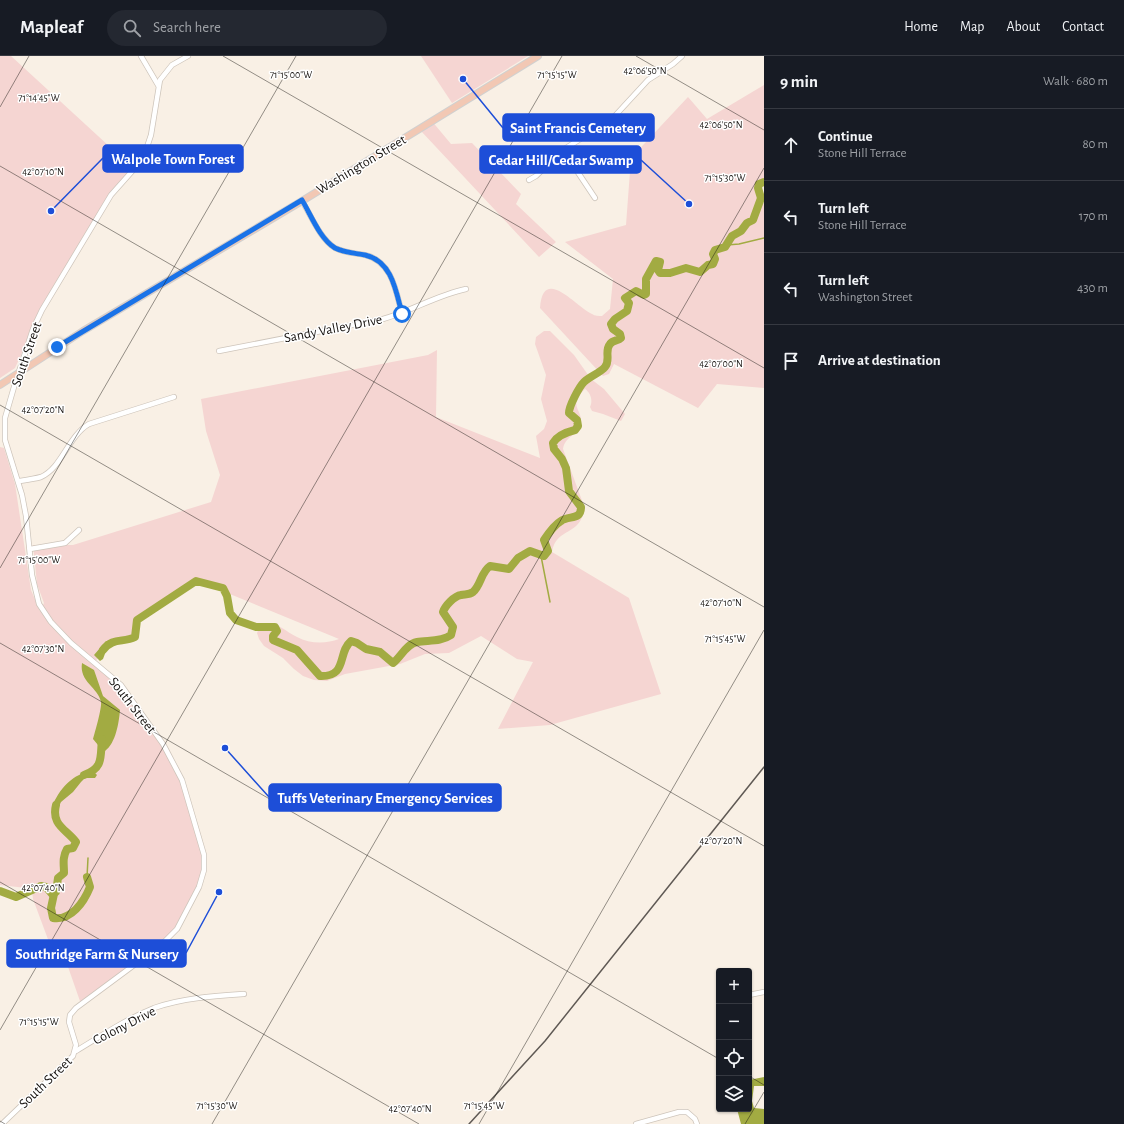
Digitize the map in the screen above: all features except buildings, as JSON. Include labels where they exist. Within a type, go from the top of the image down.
[{"type":"main road","name":"Washington Street","points":[[0,385],[83,331],[538,56]]},
{"type":"street","points":[[141,56],[158,85]]},
{"type":"street","name":"South Street","points":[[2,1124],[66,1064],[76,1051],[76,1044],[69,1026],[72,1013],[81,1004],[172,935],[182,922],[199,887],[205,863],[187,794],[170,754],[121,686],[71,643],[39,604],[35,590],[26,516],[19,482],[4,433],[8,409],[33,329],[48,300],[111,195],[139,165],[144,157],[151,135],[158,85],[167,70],[178,60],[188,56]]},
{"type":"street","points":[[529,180],[536,176],[563,150],[613,118],[648,80],[673,64],[682,56]]},
{"type":"street","points":[[563,150],[594,198]]},
{"type":"street","points":[[302,200],[329,243],[342,251],[370,257],[385,266],[393,283],[402,314]]},
{"type":"street","name":"Sandy Valley Drive","points":[[219,351],[402,314],[450,293],[466,289]]},
{"type":"street","points":[[19,482],[39,477],[51,470],[78,432],[89,424],[174,397]]},
{"type":"street","points":[[30,549],[65,543],[79,530]]},
{"type":"street","points":[[752,994],[764,992]]},
{"type":"street","name":"Colony Drive","points":[[76,1051],[125,1022],[153,1009],[198,998],[244,994]]},
{"type":"street","points":[[636,1124],[679,1112],[687,1112],[695,1119],[696,1124]]},
{"type":"shaded area","points":[[0,56],[11,56],[135,170],[119,185],[33,329],[15,368],[0,378]]},
{"type":"shaded area","points":[[421,56],[528,56],[452,103]]},
{"type":"shaded area","points":[[764,85],[764,183],[756,196],[764,203],[764,388],[717,384],[698,408],[614,364],[609,374],[603,376],[540,308],[543,295],[547,290],[554,289],[594,315],[602,316],[610,309],[613,279],[565,242],[626,225],[631,158],[688,97],[707,119]]},
{"type":"shaded area","points":[[431,120],[451,144],[472,143],[521,194],[516,204],[556,242],[539,257],[421,131]]},
{"type":"shaded area","points":[[544,331],[550,331],[574,355],[591,379],[604,389],[625,414],[621,421],[592,411],[590,407],[591,397],[585,389],[577,400],[576,404],[581,419],[581,424],[578,430],[566,441],[563,449],[584,506],[583,516],[579,523],[559,538],[554,544],[552,552],[629,598],[661,694],[550,725],[498,729],[533,662],[517,659],[481,636],[449,653],[425,654],[400,664],[345,674],[327,681],[314,680],[303,676],[283,658],[264,646],[257,633],[260,626],[277,625],[297,637],[313,642],[329,642],[339,639],[225,592],[219,586],[214,584],[200,582],[191,584],[152,612],[137,620],[135,637],[120,639],[109,644],[95,662],[115,679],[175,765],[202,848],[202,878],[172,935],[81,1004],[67,964],[49,942],[33,899],[32,891],[35,889],[0,885],[0,447],[4,448],[15,484],[31,590],[40,611],[44,603],[37,584],[33,545],[73,545],[211,502],[220,475],[206,431],[201,399],[428,355],[437,350],[436,417],[540,458],[536,436],[544,429],[547,421],[541,399],[546,375],[535,344],[536,337]]},
{"type":"shaded area","points":[[106,641],[112,645],[100,661],[94,655]]},
{"type":"shaded area","points":[[82,663],[94,670],[103,696],[120,710],[118,726],[114,738],[112,743],[105,751],[99,749],[98,745],[93,739],[101,702],[96,692],[83,675]]},
{"type":"shaded area","points":[[93,771],[97,775],[95,778],[85,778],[73,792],[61,802],[55,815],[52,807],[63,788],[79,775]]},
{"type":"shaded area","points":[[764,1077],[764,1086],[754,1086],[752,1101],[752,1079]]},
{"type":"shaded area","points":[[752,1101],[754,1108],[764,1109],[764,1124],[741,1124],[738,1112],[752,1112]]},
{"type":"waterway","points":[[103,650],[111,643],[135,637],[137,620],[196,581],[223,588],[227,596],[230,613],[236,620],[256,627],[275,627],[277,631],[273,636],[273,640],[297,650],[320,676],[335,673],[341,663],[344,652],[351,641],[366,649],[380,652],[393,663],[413,643],[439,640],[451,635],[453,627],[443,612],[450,602],[458,596],[473,592],[490,566],[509,569],[518,558],[530,551],[544,556],[548,551],[544,540],[551,530],[564,519],[577,516],[579,514],[581,507],[569,491],[566,468],[562,459],[554,449],[553,443],[560,436],[575,430],[578,426],[577,420],[569,413],[571,406],[582,384],[607,364],[608,347],[610,344],[621,338],[620,334],[613,329],[611,324],[615,319],[627,311],[629,303],[625,298],[636,291],[644,295],[646,294],[646,279],[656,261],[660,262],[658,270],[660,273],[670,273],[686,268],[700,272],[708,265],[713,264],[715,259],[713,254],[715,250],[725,247],[732,236],[741,231],[747,223],[753,220],[761,198],[758,188],[759,184],[764,182]]},
{"type":"waterway","points":[[727,245],[739,244],[764,238]]},
{"type":"waterway","points":[[541,556],[550,602]]},
{"type":"waterway","points":[[84,775],[95,769],[98,765],[101,756],[102,739]]},
{"type":"waterway","points":[[0,891],[16,897],[41,886],[46,887],[52,894],[56,892],[58,878],[64,873],[65,852],[67,849],[73,848],[76,842],[57,822],[55,812],[56,805]]},
{"type":"waterway","points":[[87,877],[88,858]]},
{"type":"waterway","points":[[54,894],[51,908],[53,918],[66,917],[76,909],[84,899],[90,887],[87,877]]},
{"type":"railway","points":[[469,1124],[545,1041],[764,767]]},
{"type":"place","name":"Saint Francis Cemetery","points":[[463,79]]},
{"type":"place","name":"Cedar Hill/Cedar Swamp","points":[[689,204]]},
{"type":"place","name":"Walpole Town Forest","points":[[51,211]]},
{"type":"place","name":"Tuffs Veterinary Emergency Services","points":[[225,748]]},
{"type":"place","name":"Southridge Farm & Nursery","points":[[219,892]]},
{"type":"route","points":[[57,347],[302,200],[324,237],[335,248],[350,253],[365,255],[377,260],[385,266],[393,283],[402,314]]}]
